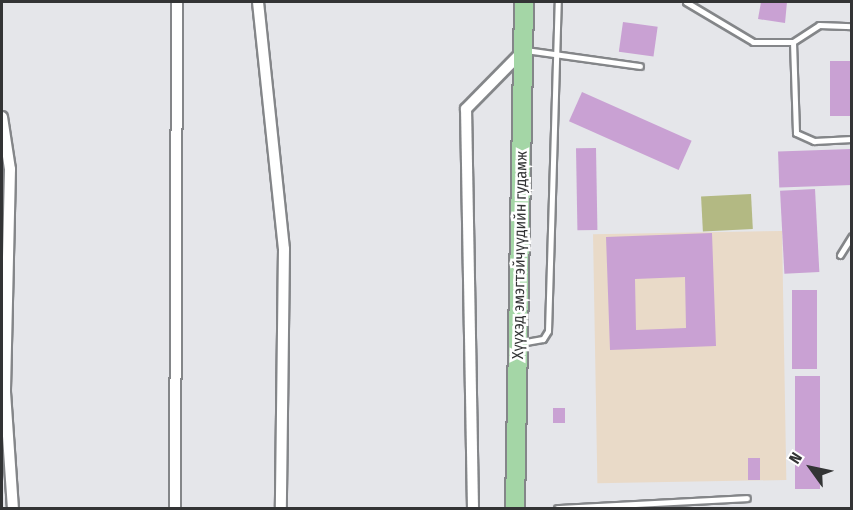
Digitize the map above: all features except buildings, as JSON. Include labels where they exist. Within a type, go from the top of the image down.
[{"type":"main road","name":"Хүүхэд эмэгтэйчүүдийн гудамж","points":[[515,508],[525,50],[524,2]]},
{"type":"street","points":[[175,508],[177,2]]},
{"type":"street","points":[[258,2],[284,249],[281,508]]},
{"type":"street","points":[[473,508],[466,109],[525,50]]},
{"type":"street","points":[[2,117],[10,169],[4,392],[13,508]]},
{"type":"lane","points":[[519,343],[543,339],[548,331],[558,2]]},
{"type":"lane","points":[[686,2],[753,42],[793,42],[819,25],[852,26]]},
{"type":"lane","points":[[793,42],[796,133],[814,141],[852,139]]},
{"type":"lane","points":[[525,50],[640,66]]},
{"type":"lane","points":[[840,255],[852,236]]},
{"type":"lane","points":[[557,508],[747,498]]},
{"type":"shaded area","points":[[782,231],[786,480],[597,483],[593,234]]},
{"type":"green space","points":[[751,194],[753,229],[703,232],[701,197]]}]
